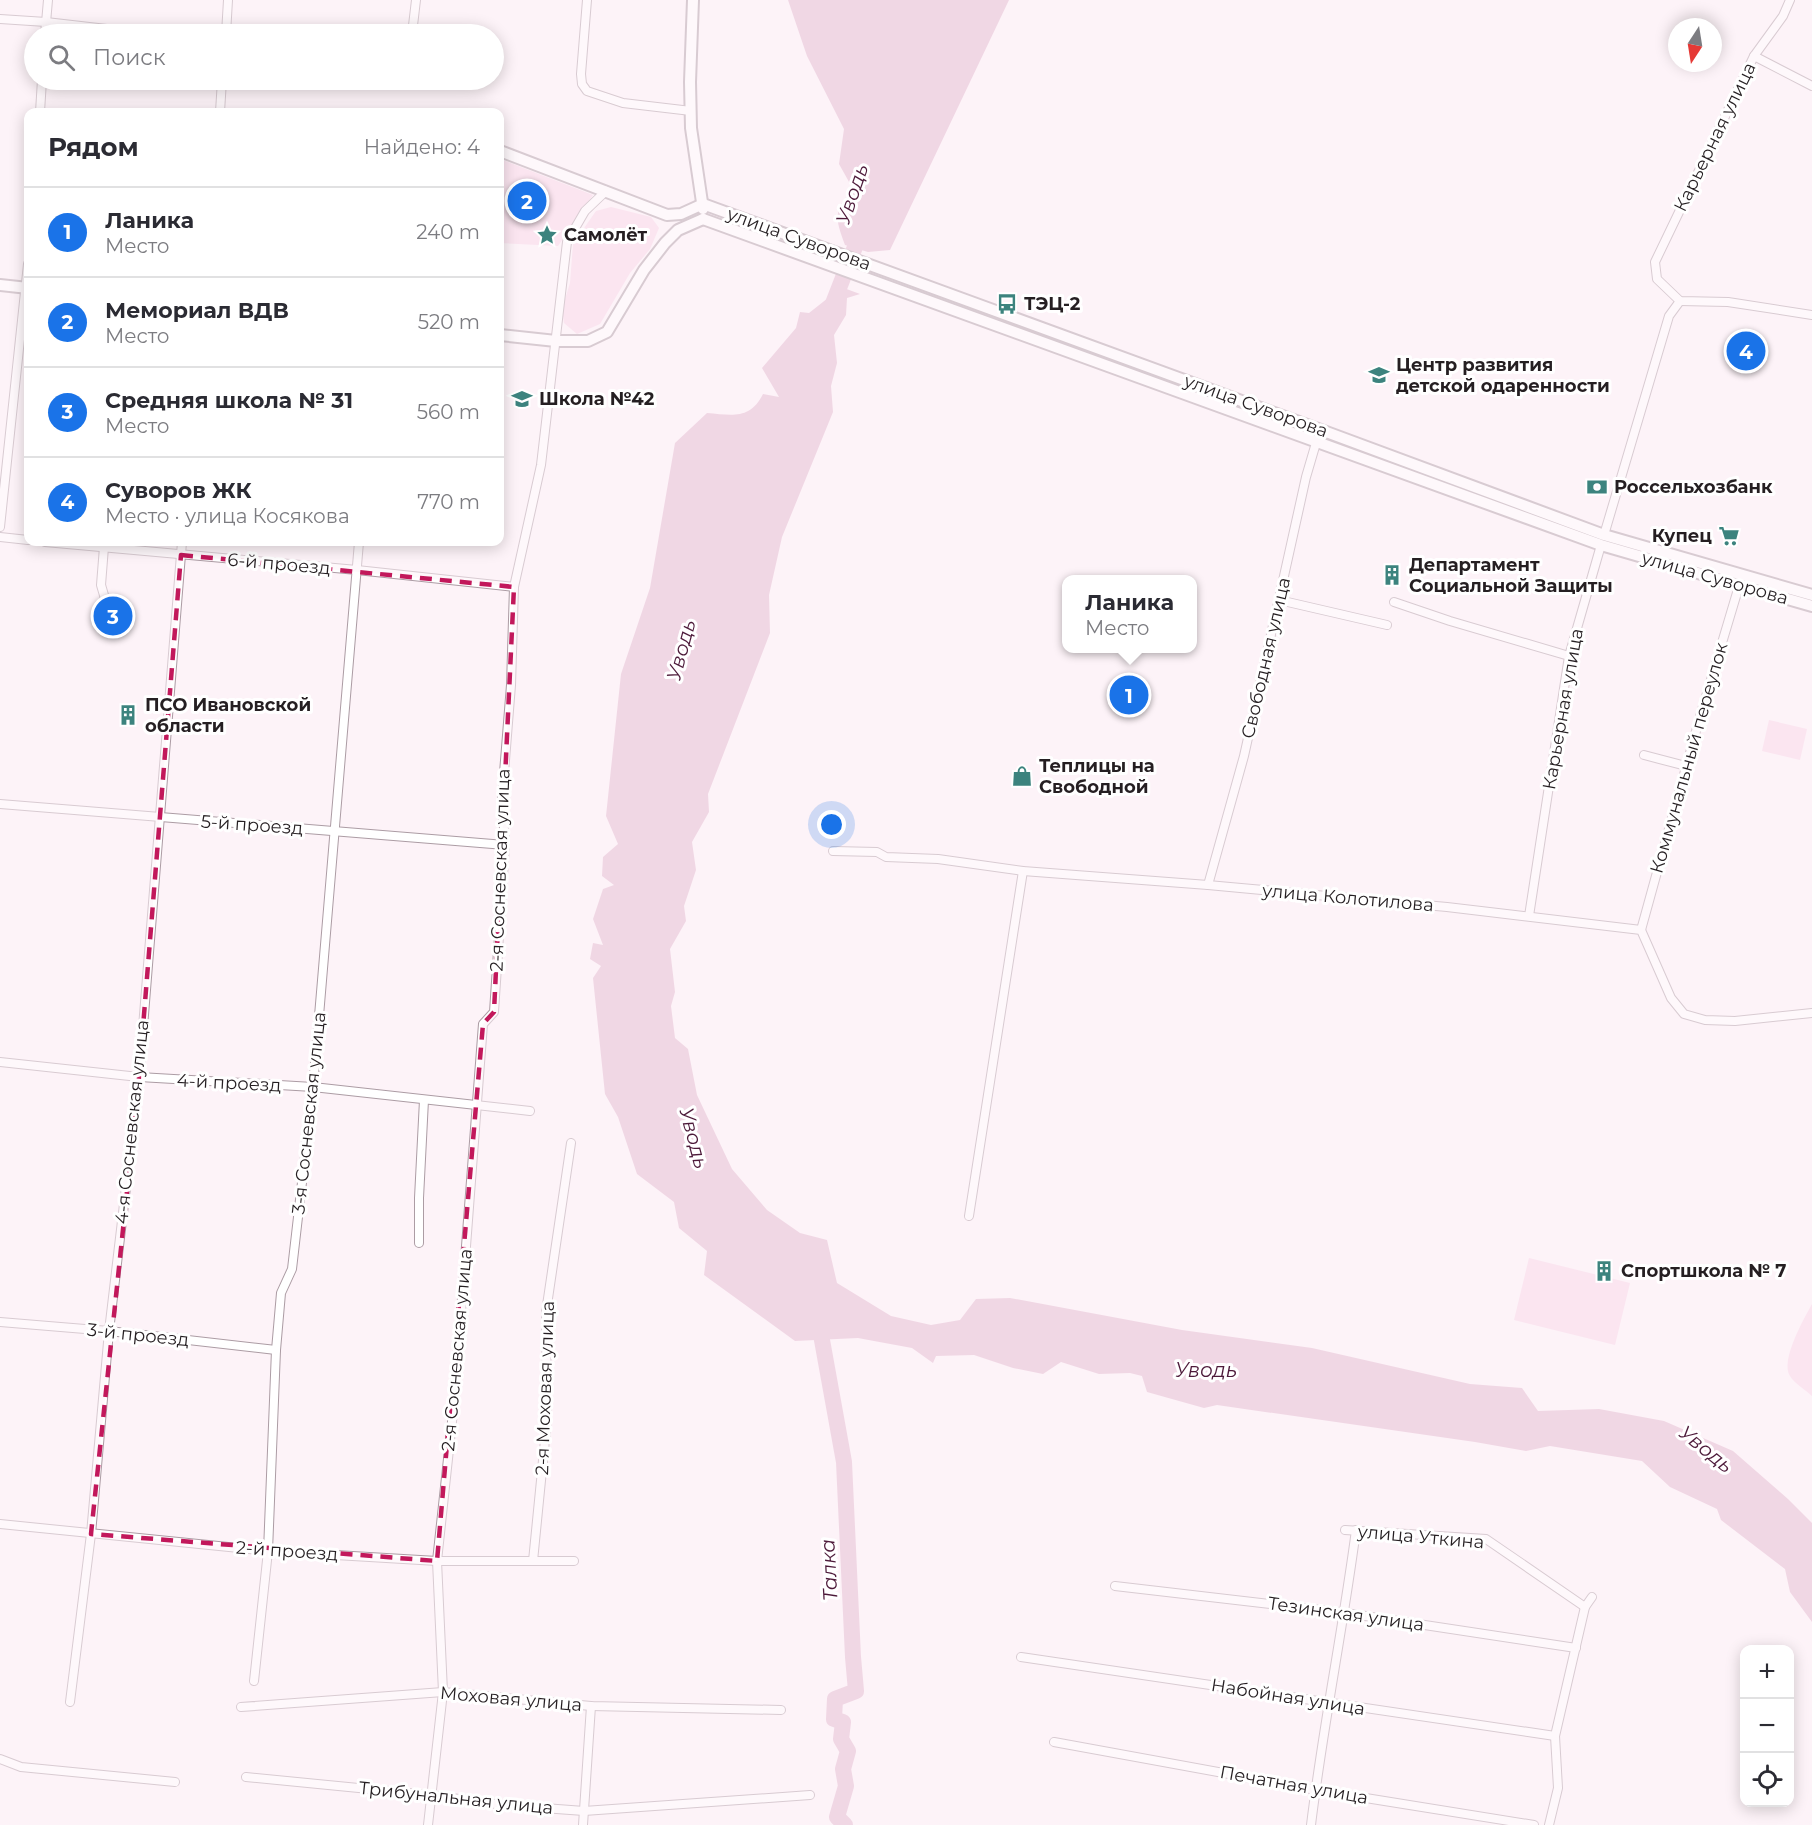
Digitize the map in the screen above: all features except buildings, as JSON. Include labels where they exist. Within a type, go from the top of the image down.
[{"type":"main road","points":[[504,334],[556,341],[588,341],[608,332],[644,270],[665,243],[678,230],[703,219],[690,111],[693,0]]},
{"type":"main road","points":[[504,153],[668,215],[681,214],[703,204]]},
{"type":"main road","name":"улица Суворова","points":[[703,204],[1321,429],[1603,540],[1812,595]]},
{"type":"main road","name":"улица Суворова","points":[[703,219],[1316,443],[1739,586],[1812,606]]},
{"type":"main road","points":[[0,285],[24,288]]},
{"type":"main road","points":[[1042,343],[1047,330]]},
{"type":"main road","name":"Свободная улица","points":[[1316,443],[1321,429]]},
{"type":"street","points":[[46,24],[48,0]]},
{"type":"street","points":[[227,24],[228,0]]},
{"type":"street","points":[[413,24],[416,0]]},
{"type":"street","points":[[587,0],[580,74],[582,84],[587,91],[623,103],[690,111]]},
{"type":"street","name":"Карьерная улица","points":[[1529,916],[1569,656],[1662,338],[1669,316],[1680,302],[1657,279],[1655,262],[1754,56],[1783,16],[1790,0]]},
{"type":"street","points":[[0,19],[70,24]]},
{"type":"street","points":[[1754,56],[1812,86]]},
{"type":"street","points":[[40,108],[41,90]]},
{"type":"street","points":[[220,108],[221,90]]},
{"type":"street","name":"2-я Сосневская улица","points":[[428,1825],[443,1692],[437,1561],[454,1403],[483,1024],[494,1012],[505,845],[501,798],[511,684],[514,587],[541,465],[567,242],[585,211],[606,191]]},
{"type":"street","points":[[1680,302],[1728,302],[1812,315]]},
{"type":"street","points":[[0,527],[24,322]]},
{"type":"street","name":"Свободная улица","points":[[1208,885],[1244,756],[1306,477],[1316,443]]},
{"type":"street","points":[[0,537],[24,540]]},
{"type":"street","name":"6-й проезд","points":[[92,546],[514,587]]},
{"type":"street","name":"4-я Сосневская улица","points":[[70,1702],[91,1534],[109,1331],[139,1077],[182,546]]},
{"type":"street","name":"3-я Сосневская улица","points":[[254,1681],[268,1551],[276,1350],[281,1293],[292,1269],[313,1088],[359,546]]},
{"type":"street","points":[[104,547],[101,585],[106,602]]},
{"type":"street","name":"Коммунальный переулок","points":[[1641,930],[1739,586]]},
{"type":"street","points":[[1279,600],[1387,625]]},
{"type":"street","points":[[1394,602],[1461,625],[1569,656]]},
{"type":"street","points":[[1644,755],[1686,766]]},
{"type":"street","name":"5-й проезд","points":[[0,804],[505,845]]},
{"type":"street","name":"улица Колотилова","points":[[833,851],[877,852],[886,856],[938,859],[1023,871],[1208,885],[1529,916],[1641,930]]},
{"type":"street","points":[[969,1216],[1023,871]]},
{"type":"street","points":[[1641,930],[1671,998],[1684,1014],[1705,1020],[1735,1021],[1812,1013]]},
{"type":"street","name":"4-й проезд","points":[[0,1062],[139,1077],[313,1088],[530,1110]]},
{"type":"street","points":[[419,1244],[424,1100]]},
{"type":"street","name":"2-я Моховая улица","points":[[533,1561],[547,1420],[546,1312],[571,1143]]},
{"type":"street","name":"3-й проезд","points":[[0,1322],[109,1331],[276,1350]]},
{"type":"street","name":"2-й проезд","points":[[0,1524],[268,1551],[437,1561],[574,1561]]},
{"type":"street","name":"улица Уткина","points":[[1345,1530],[1486,1539],[1585,1607]]},
{"type":"street","points":[[1311,1825],[1356,1530]]},
{"type":"street","name":"Тезинская улица","points":[[1115,1586],[1345,1612],[1576,1648]]},
{"type":"street","points":[[1548,1825],[1558,1788],[1555,1736],[1585,1607],[1592,1597]]},
{"type":"street","name":"Набойная улица","points":[[1021,1657],[1555,1736]]},
{"type":"street","name":"Моховая улица","points":[[241,1707],[443,1692],[591,1706],[781,1710]]},
{"type":"street","points":[[583,1825],[591,1706]]},
{"type":"street","name":"Печатная улица","points":[[1054,1742],[1316,1790],[1534,1825]]},
{"type":"street","points":[[0,1759],[21,1767],[175,1782]]},
{"type":"street","name":"Трибунальная улица","points":[[246,1777],[430,1795],[502,1805],[585,1811],[810,1794]]},
{"type":"highlighted area","points":[[181,555],[514,587],[494,1012],[483,1024],[437,1561],[91,1534],[139,1077]]},
{"type":"shaded area","points":[[504,161],[593,195],[558,246],[504,243]]},
{"type":"shaded area","points":[[611,207],[651,217],[659,228],[650,249],[630,273],[600,324],[577,334],[564,323],[562,309],[570,283],[573,244],[596,211]]},
{"type":"shaded area","points":[[1769,720],[1807,729],[1800,760],[1762,751]]},
{"type":"shaded area","points":[[1529,1258],[1630,1283],[1615,1345],[1514,1320]]},
{"type":"shaded area","points":[[1812,1304],[1812,1396],[1790,1376],[1788,1360],[1794,1340]]},
{"type":"water","points":[[788,0],[1009,0],[890,250],[868,252],[845,245],[839,228],[838,215],[839,209],[853,189],[839,164],[844,129],[807,56]]},
{"type":"water","points":[[833,284],[860,294],[847,298],[846,315],[834,335],[837,363],[831,386],[833,412],[782,537],[769,595],[770,633],[708,794],[709,812],[692,842],[696,870],[684,906],[686,921],[670,949],[675,992],[671,1006],[675,1038],[688,1049],[697,1095],[732,1169],[767,1210],[800,1233],[827,1240],[837,1283],[891,1316],[931,1325],[960,1320],[976,1299],[1010,1298],[1182,1330],[1312,1348],[1470,1384],[1522,1388],[1538,1411],[1599,1409],[1664,1421],[1733,1451],[1812,1523],[1812,1622],[1790,1592],[1785,1569],[1721,1520],[1717,1509],[1670,1487],[1642,1461],[1550,1446],[1526,1451],[1217,1405],[1204,1408],[1147,1392],[1142,1376],[1130,1373],[1099,1374],[1061,1362],[1043,1374],[1013,1368],[974,1355],[936,1356],[933,1363],[912,1348],[858,1338],[795,1341],[704,1275],[707,1251],[679,1228],[674,1202],[637,1174],[618,1117],[605,1094],[593,978],[601,966],[590,959],[593,943],[603,945],[593,919],[603,889],[614,885],[602,876],[603,857],[618,844],[606,816],[621,674],[650,588],[675,443],[707,413],[739,414],[752,408],[763,394],[779,397],[762,368],[796,328],[800,312],[809,313],[828,298]]},
{"type":"waterway","name":"Уводь","points":[[832,306],[862,229]]},
{"type":"waterway","name":"Талка","points":[[818,1318],[844,1462],[856,1691],[835,1699],[834,1719],[843,1722],[841,1739],[848,1751],[843,1769],[846,1786],[837,1817],[845,1825]]},
{"type":"place","name":"Мемориал ВДВ","points":[[527,201]]},
{"type":"place","name":"Самолёт","points":[[547,235]]},
{"type":"place","name":"ТЭЦ-2","points":[[1007,304]]},
{"type":"place","name":"Суворов ЖК","points":[[1746,351]]},
{"type":"place","name":"Центр развития детской одаренности","points":[[1379,375]]},
{"type":"place","name":"Школа №42","points":[[522,399]]},
{"type":"place","name":"Россельхозбанк","points":[[1597,487]]},
{"type":"place","name":"Купец","points":[[1729,536]]},
{"type":"place","name":"Департамент Социальной Защиты","points":[[1392,575]]},
{"type":"place","name":"Средняя школа № 31","points":[[113,616]]},
{"type":"place","name":"Ланика","points":[[1129,695]]},
{"type":"place","name":"ПСО Ивановской области","points":[[128,715]]},
{"type":"place","name":"Теплицы на Свободной","points":[[1022,776]]},
{"type":"place","name":"Спортшкола № 7","points":[[1604,1271]]}]
